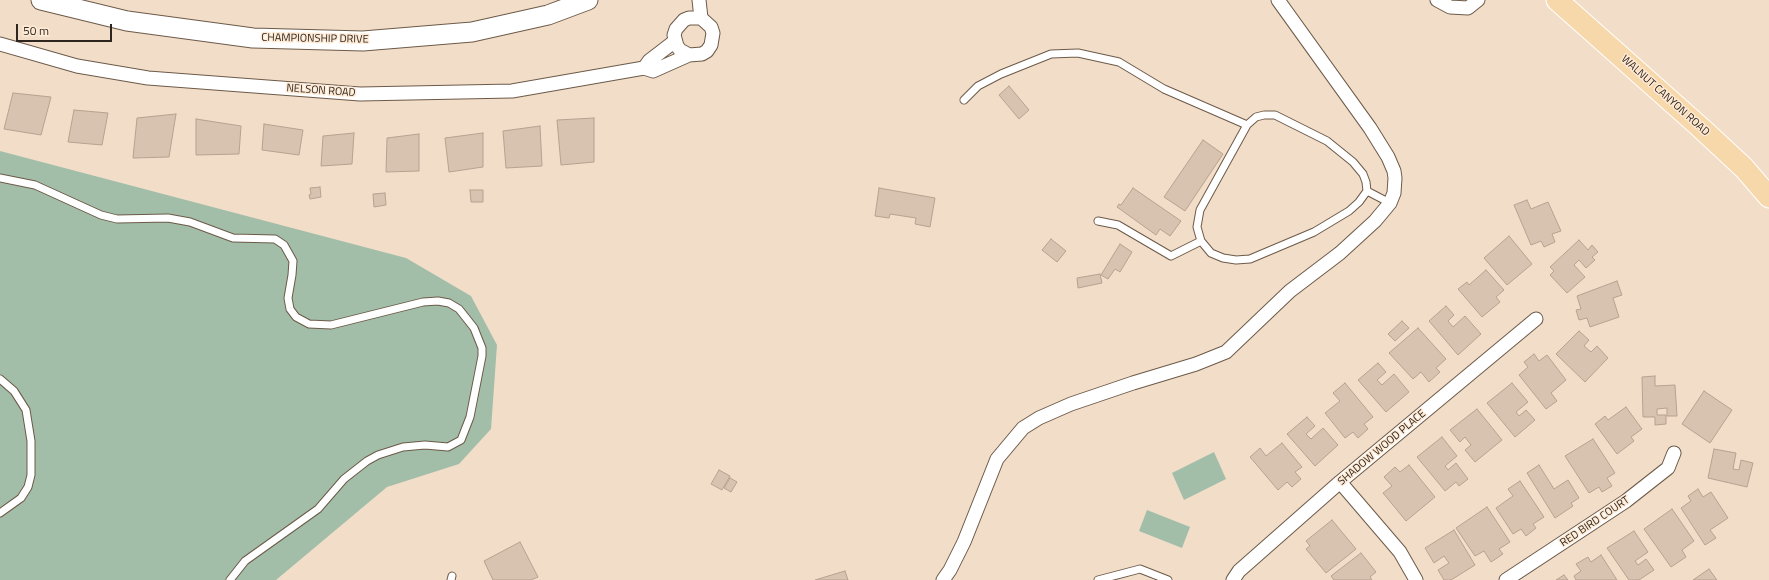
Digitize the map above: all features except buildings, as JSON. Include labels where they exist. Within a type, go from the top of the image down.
[{"type":"main road","name":"WALNUT CANYON ROAD","points":[[1557,0],[1701,128],[1744,168],[1769,197]]},
{"type":"street","name":"CHAMPIONSHIP DRIVE","points":[[41,0],[127,20],[253,38],[363,41],[472,32],[548,15],[588,0]]},
{"type":"street","points":[[689,56],[680,50],[675,41],[676,29],[684,20],[689,18],[701,18],[699,0]]},
{"type":"street","points":[[943,580],[950,570],[964,542],[997,459],[1023,428],[1039,418],[1071,404],[1196,364],[1226,352],[1290,291],[1352,242],[1381,215],[1390,203],[1394,193],[1395,178],[1394,171],[1388,157],[1370,128],[1278,0]]},
{"type":"street","points":[[1437,0],[1450,7],[1468,8],[1478,0]]},
{"type":"street","name":"NELSON ROAD","points":[[0,44],[76,66],[148,78],[360,94],[512,91],[644,68],[653,71],[689,56],[702,54],[711,46],[713,33],[711,27],[701,18]]},
{"type":"street","points":[[644,68],[649,61],[675,41]]},
{"type":"street","name":"SHADOW WOOD PLACE","points":[[1234,580],[1238,571],[1340,482],[1536,319]]},
{"type":"street","name":"RED BIRD COURT","points":[[1506,580],[1626,502],[1668,468],[1674,454]]},
{"type":"street","points":[[1340,482],[1400,552],[1416,580]]},
{"type":"lane","points":[[964,100],[978,86],[1001,74],[1051,54],[1078,53],[1119,62],[1164,89],[1247,125]]},
{"type":"lane","points":[[1264,115],[1275,115],[1327,141],[1353,162],[1363,174],[1367,191],[1359,202],[1349,211],[1314,232],[1250,259],[1236,260],[1223,258],[1211,253],[1202,241],[1196,226],[1200,210],[1247,125],[1256,117],[1264,115]]},
{"type":"lane","points":[[0,178],[34,185],[101,215],[117,219],[168,218],[190,222],[233,238],[269,238],[280,242],[287,249],[293,261],[288,298],[290,309],[296,317],[304,323],[331,325],[423,302],[438,300],[449,303],[459,309],[474,328],[482,348],[482,356],[470,417],[461,440],[448,447],[431,445],[403,447],[378,455],[367,461],[344,479],[318,509],[245,561],[230,580]]},
{"type":"lane","points":[[1367,191],[1390,203]]},
{"type":"lane","points":[[1098,221],[1118,226],[1171,256],[1202,241]]},
{"type":"lane","points":[[0,379],[14,391],[26,410],[31,441],[30,475],[28,487],[21,498],[0,513]]},
{"type":"lane","points":[[1098,580],[1140,569],[1168,580]]},
{"type":"green space","points":[[0,151],[406,258],[471,296],[497,345],[491,429],[459,464],[387,487],[276,580],[0,580]]},
{"type":"green space","points":[[1214,452],[1226,479],[1184,500],[1172,473]]},
{"type":"green space","points":[[1147,510],[1190,527],[1182,548],[1139,531]]}]
